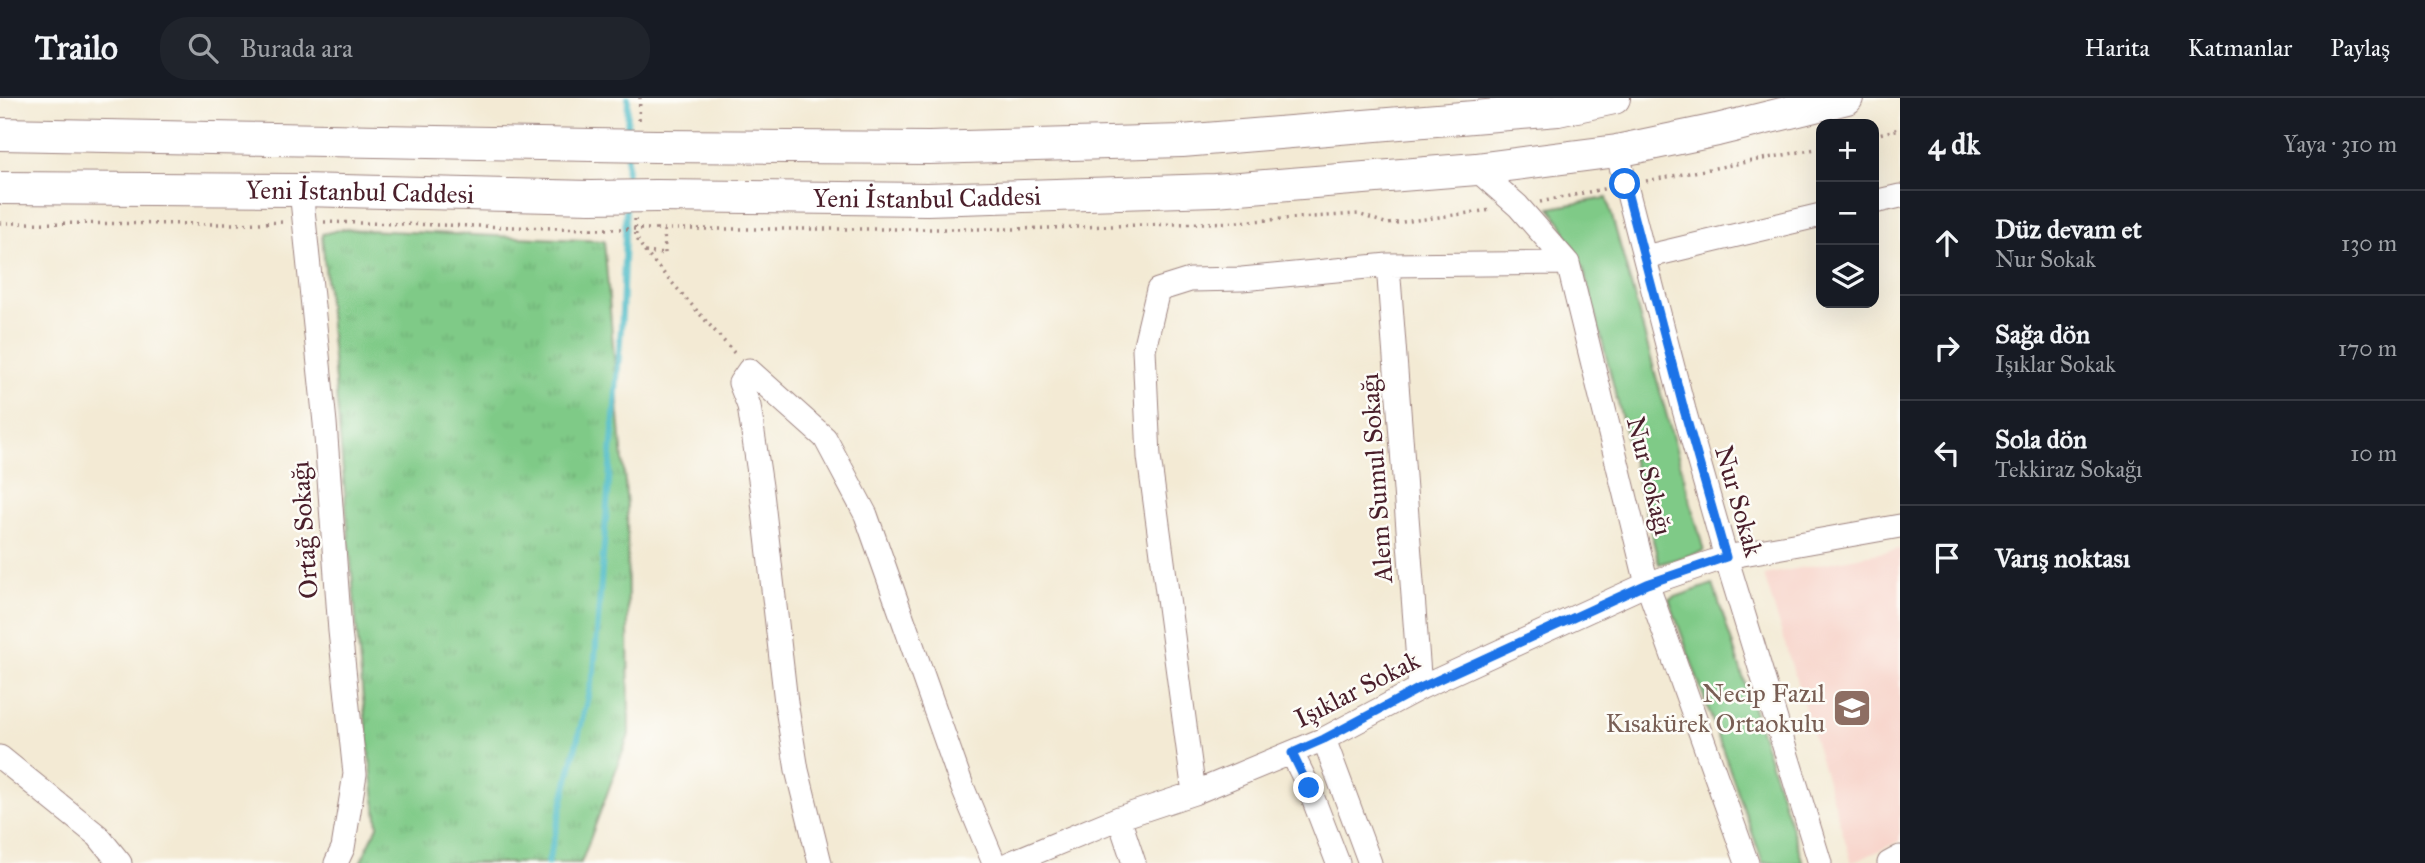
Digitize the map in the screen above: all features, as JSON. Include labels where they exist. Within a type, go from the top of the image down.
[{"type":"highway","name":"Yeni İstanbul Caddesi","points":[[0,134],[592,145],[647,139],[929,148],[1269,136],[1558,110],[1614,98]]},
{"type":"highway","name":"Yeni İstanbul Caddesi","points":[[0,188],[301,190],[591,197],[646,203],[927,199],[1201,190],[1476,169],[1616,152],[1717,131],[1847,98]]},
{"type":"street","name":"Nur Sokak","points":[[1616,152],[1726,557],[1820,863]]},
{"type":"street","name":"Nur Sokağı","points":[[1476,169],[1518,206],[1569,263],[1647,584],[1747,863]]},
{"type":"street","name":"Ortağ Sokağı","points":[[301,190],[325,423],[340,631],[355,774],[343,848],[336,863]]},
{"type":"street","points":[[1879,201],[1900,196]]},
{"type":"street","points":[[1645,257],[1816,216]]},
{"type":"street","points":[[1194,793],[1149,457],[1144,349],[1158,290],[1190,280],[1242,279],[1388,265],[1569,263]]},
{"type":"street","name":"Alem Sumul Sokağı","points":[[1388,265],[1420,688]]},
{"type":"street","points":[[820,863],[797,770],[786,702],[762,493],[749,406],[740,383],[749,370],[825,438],[866,515],[962,786],[994,863]]},
{"type":"street","name":"Işıklar Sokak","points":[[1010,863],[1119,818],[1194,793],[1324,739],[1420,688],[1647,584],[1726,557],[1900,526]]},
{"type":"street","points":[[1324,739],[1370,863]]},
{"type":"street","points":[[1292,753],[1309,788],[1338,863]]},
{"type":"street","points":[[0,757],[98,836],[120,863]]},
{"type":"street","points":[[1119,818],[1138,861]]},
{"type":"street","points":[[1889,863],[1900,858]]},
{"type":"path","points":[[639,98],[647,139]]},
{"type":"path","points":[[1879,134],[1900,129]]},
{"type":"path","points":[[646,203],[636,237],[645,252],[749,370]]},
{"type":"path","points":[[591,229],[656,229]]},
{"type":"path","points":[[645,252],[665,254],[664,229]]},
{"type":"shaded area","name":"Necip Fazıl Kısakürek Ortaokulu","points":[[1900,549],[1900,841],[1852,863],[1764,575]]},
{"type":"green space","points":[[1607,198],[1704,551],[1659,564],[1584,270],[1561,223],[1550,208]]},
{"type":"green space","points":[[343,229],[604,241],[627,507],[629,735],[581,863],[360,863],[378,826],[363,699],[322,234]]},
{"type":"green space","points":[[1713,584],[1803,863],[1763,863],[1669,599]]},
{"type":"waterway","points":[[627,138],[628,98]]},
{"type":"waterway","points":[[626,187],[627,156]]},
{"type":"waterway","points":[[548,863],[594,671],[622,315],[626,205]]},
{"type":"place","name":"Necip Fazıl Kısakürek Ortaokulu","points":[[1852,708]]},
{"type":"route","points":[[1309,788],[1292,753],[1420,688],[1647,584],[1726,557],[1684,410],[1625,184]]}]
